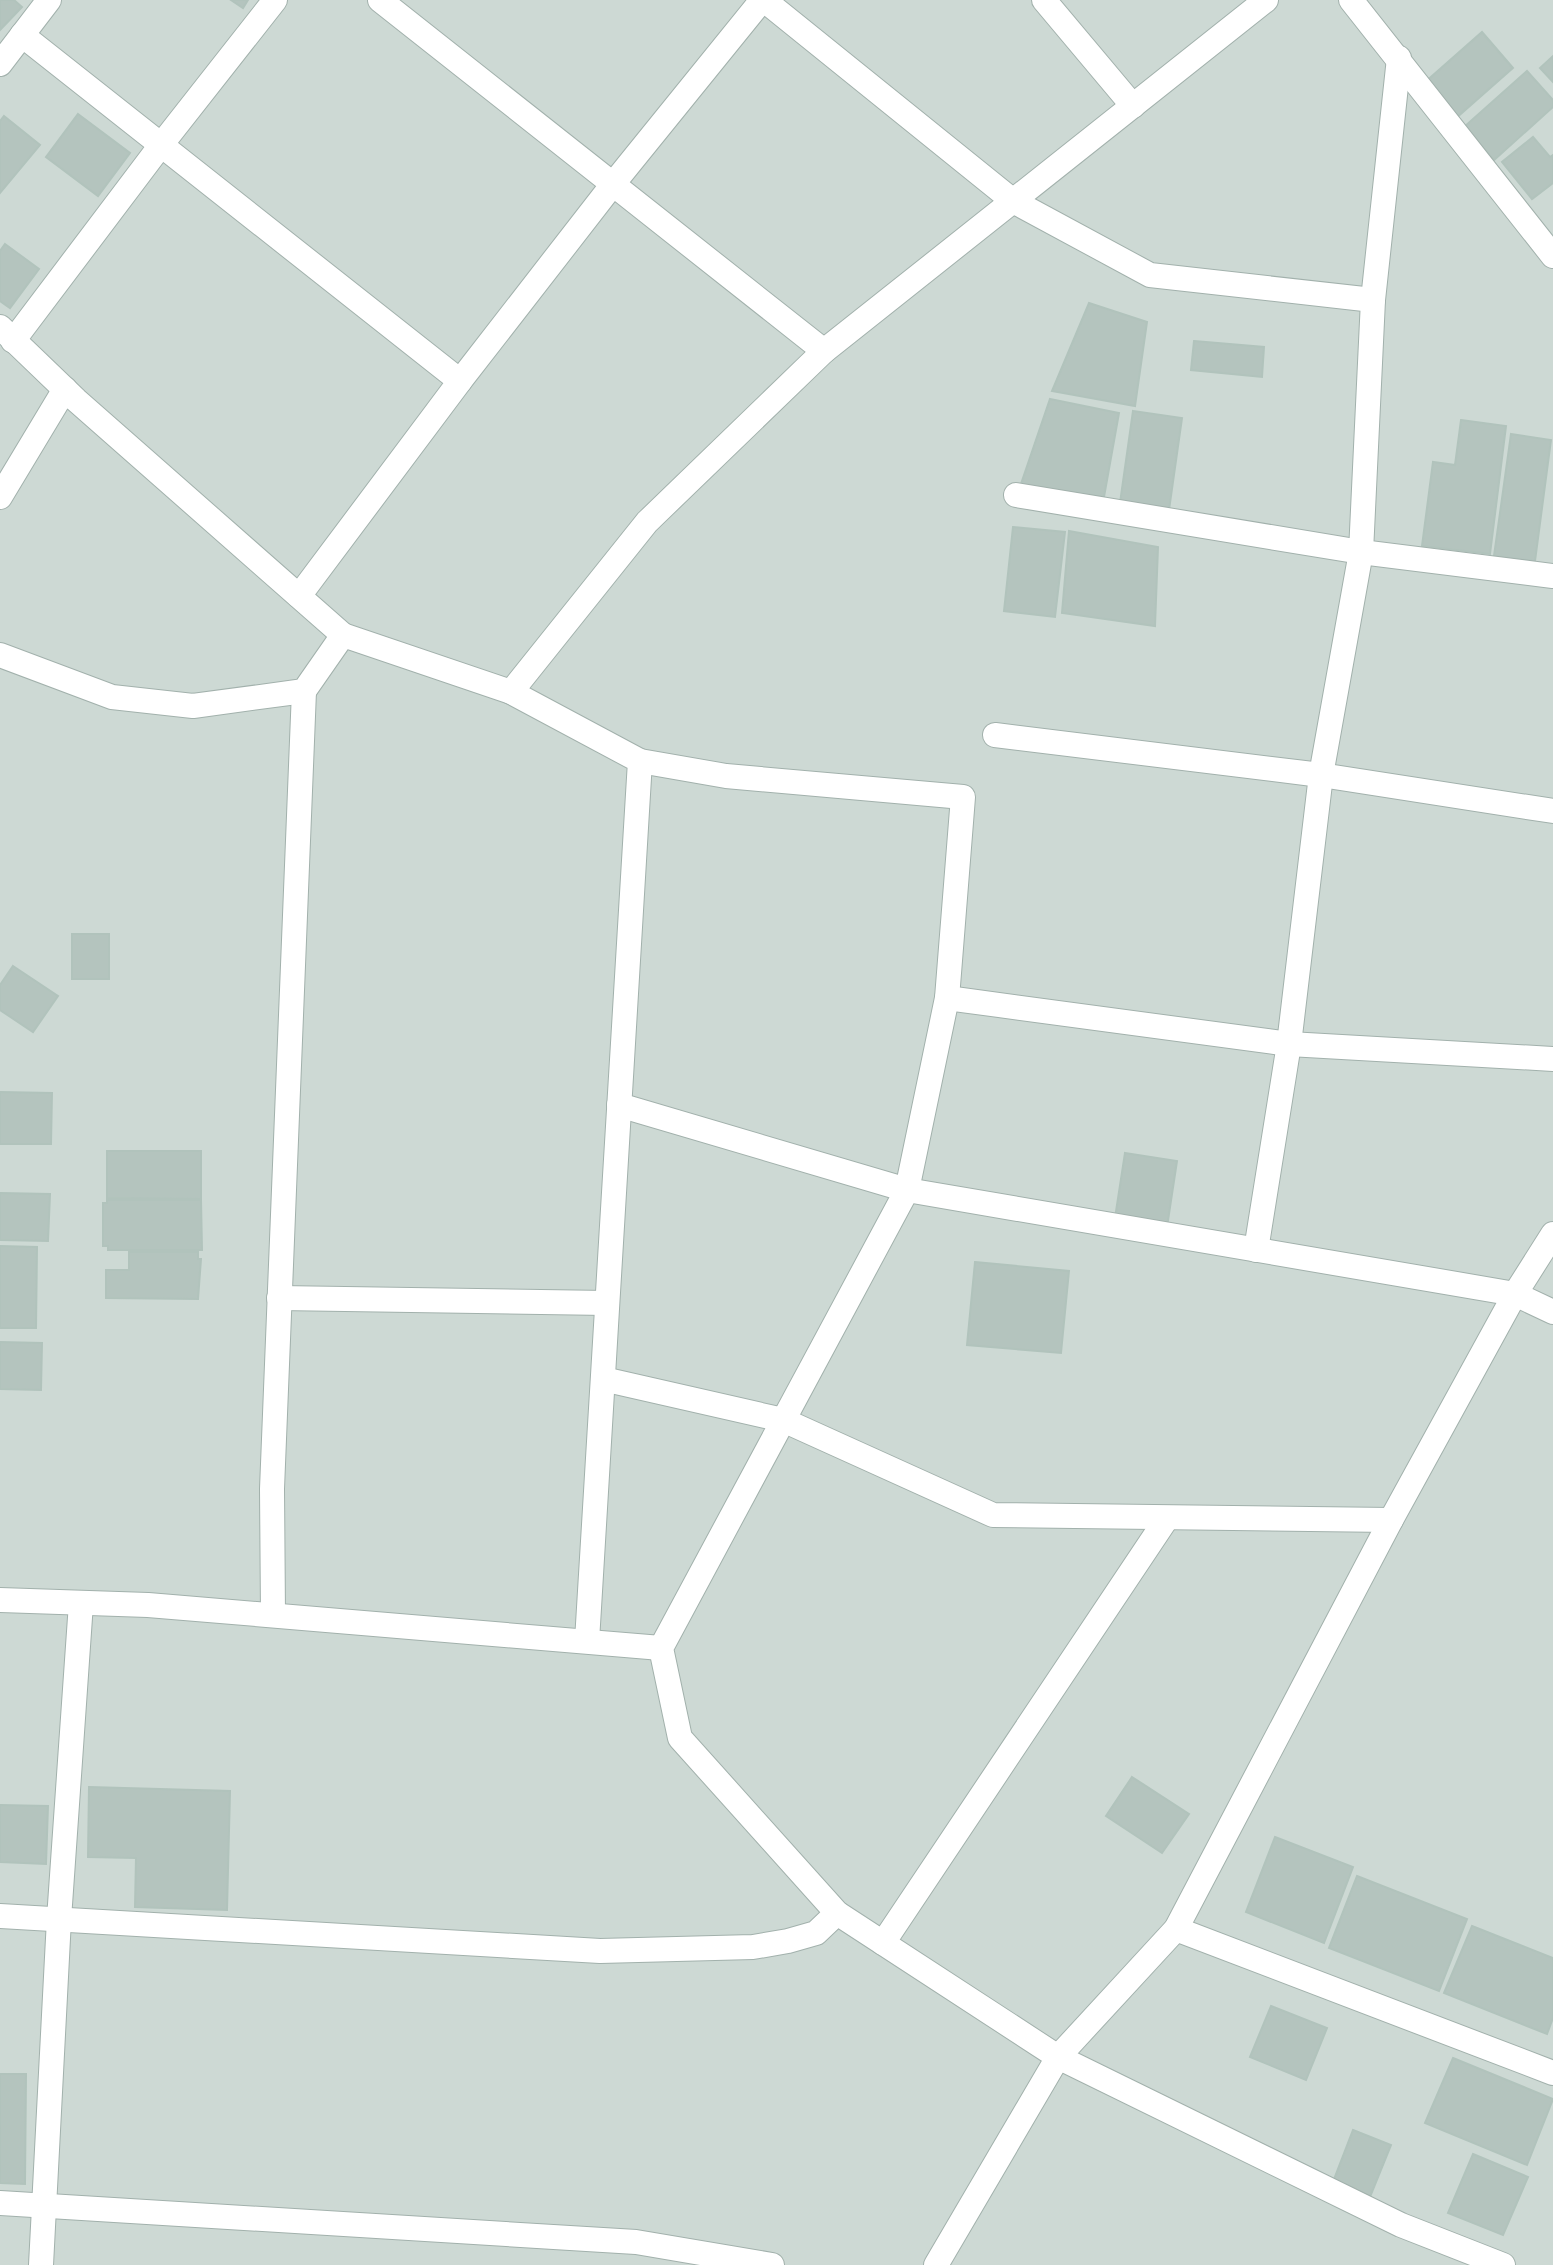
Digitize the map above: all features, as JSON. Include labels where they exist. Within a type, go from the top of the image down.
[{"type":"street","points":[[0,64],[49,0]]},
{"type":"street","points":[[275,0],[7,334],[343,635],[511,692],[640,761],[726,776],[963,797],[947,998],[907,1190],[661,1648],[680,1738],[837,1913],[1058,2057],[1401,2225],[1503,2265]]},
{"type":"street","points":[[380,0],[824,351]]},
{"type":"street","points":[[299,596],[613,184],[763,0],[1013,201],[1150,275],[1373,300]]},
{"type":"street","points":[[1044,0],[1133,106]]},
{"type":"street","points":[[511,692],[647,522],[824,351],[1266,0]]},
{"type":"street","points":[[1351,0],[1553,256]]},
{"type":"street","points":[[22,35],[460,381]]},
{"type":"street","points":[[1256,1250],[1289,1044],[1321,775],[1361,552],[1373,300],[1399,58]]},
{"type":"street","points":[[0,497],[65,389]]},
{"type":"street","points":[[1016,495],[1361,552],[1553,576]]},
{"type":"street","points":[[273,1615],[272,1489],[304,691],[343,635]]},
{"type":"street","points":[[0,655],[112,697],[193,706],[304,691]]},
{"type":"street","points":[[995,735],[1321,775],[1553,811]]},
{"type":"street","points":[[587,1641],[640,761]]},
{"type":"street","points":[[947,998],[1289,1044],[1553,1059]]},
{"type":"street","points":[[619,1105],[907,1190],[1515,1294],[1553,1312]]},
{"type":"street","points":[[936,2265],[1058,2057],[1176,1929],[1391,1520],[1515,1294],[1553,1234]]},
{"type":"street","points":[[279,1298],[607,1303]]},
{"type":"street","points":[[603,1379],[783,1420],[993,1515],[1391,1520]]},
{"type":"street","points":[[883,1943],[1167,1518]]},
{"type":"street","points":[[0,1600],[148,1605],[661,1648]]},
{"type":"street","points":[[41,2265],[59,1919],[81,1603]]},
{"type":"street","points":[[0,1916],[600,1951],[753,1947],[816,1933],[837,1913]]},
{"type":"street","points":[[1176,1929],[1553,2073]]},
{"type":"street","points":[[0,2203],[636,2242],[772,2265]]},
{"type":"shaded area","points":[[0,0],[1553,0],[1553,2265],[0,2265]]},
{"type":"building","points":[[0,0],[14,0],[22,7],[0,30]]},
{"type":"building","points":[[231,0],[248,0],[243,8]]},
{"type":"building","points":[[1482,32],[1513,68],[1455,119],[1424,83]]},
{"type":"building","points":[[1553,56],[1553,82],[1540,68]]},
{"type":"building","points":[[1527,71],[1553,100],[1553,107],[1494,160],[1464,127]]},
{"type":"building","points":[[78,114],[130,153],[98,196],[46,157]]},
{"type":"building","points":[[4,116],[40,145],[0,193],[0,121]]},
{"type":"building","points":[[1533,137],[1550,157],[1553,155],[1553,183],[1532,199],[1502,162]]},
{"type":"building","points":[[5,244],[39,269],[10,308],[0,301],[0,251]]},
{"type":"building","points":[[1089,303],[1147,322],[1135,406],[1052,391]]},
{"type":"building","points":[[1194,341],[1264,347],[1262,377],[1191,370]]},
{"type":"building","points":[[1050,399],[1119,413],[1104,497],[1020,487]]},
{"type":"building","points":[[1133,411],[1182,418],[1169,510],[1120,503]]},
{"type":"building","points":[[1461,420],[1506,426],[1490,554],[1422,546],[1433,462],[1455,465]]},
{"type":"building","points":[[1511,434],[1551,440],[1535,561],[1494,556]]},
{"type":"building","points":[[1013,527],[1065,532],[1055,617],[1004,611]]},
{"type":"building","points":[[1069,531],[1158,547],[1155,626],[1062,613]]},
{"type":"building","points":[[72,934],[109,934],[109,979],[72,979]]},
{"type":"building","points":[[13,966],[58,996],[33,1032],[0,1010],[0,985]]},
{"type":"building","points":[[0,1092],[52,1093],[51,1144],[0,1144]]},
{"type":"building","points":[[107,1151],[201,1151],[201,1199],[107,1198]]},
{"type":"building","points":[[1125,1153],[1177,1161],[1167,1227],[1115,1218]]},
{"type":"building","points":[[0,1193],[50,1194],[48,1241],[0,1240]]},
{"type":"building","points":[[107,1200],[201,1200],[202,1250],[108,1250],[108,1246],[103,1246],[103,1203]]},
{"type":"building","points":[[0,1246],[37,1247],[36,1328],[0,1328]]},
{"type":"building","points":[[129,1252],[198,1252],[198,1259],[201,1259],[198,1299],[106,1298],[106,1270],[129,1270]]},
{"type":"building","points":[[975,1262],[1069,1271],[1061,1353],[967,1345]]},
{"type":"building","points":[[0,1342],[42,1343],[41,1390],[0,1389]]},
{"type":"building","points":[[1132,1777],[1189,1814],[1162,1853],[1106,1816]]},
{"type":"building","points":[[89,1787],[230,1791],[227,1910],[135,1907],[136,1858],[88,1857]]},
{"type":"building","points":[[0,1805],[48,1806],[46,1864],[0,1862]]},
{"type":"building","points":[[1275,1837],[1353,1867],[1324,1943],[1246,1912]]},
{"type":"building","points":[[1357,1876],[1467,1919],[1439,1991],[1329,1948]]},
{"type":"building","points":[[1472,1926],[1553,1958],[1553,2018],[1547,2034],[1444,1993]]},
{"type":"building","points":[[1271,2006],[1327,2028],[1306,2080],[1250,2057]]},
{"type":"building","points":[[1453,2058],[1553,2099],[1527,2165],[1425,2123]]},
{"type":"building","points":[[0,2074],[26,2074],[25,2184],[0,2183]]},
{"type":"building","points":[[1353,2130],[1391,2145],[1370,2197],[1333,2182]]},
{"type":"building","points":[[1473,2154],[1528,2177],[1503,2235],[1448,2213]]}]
